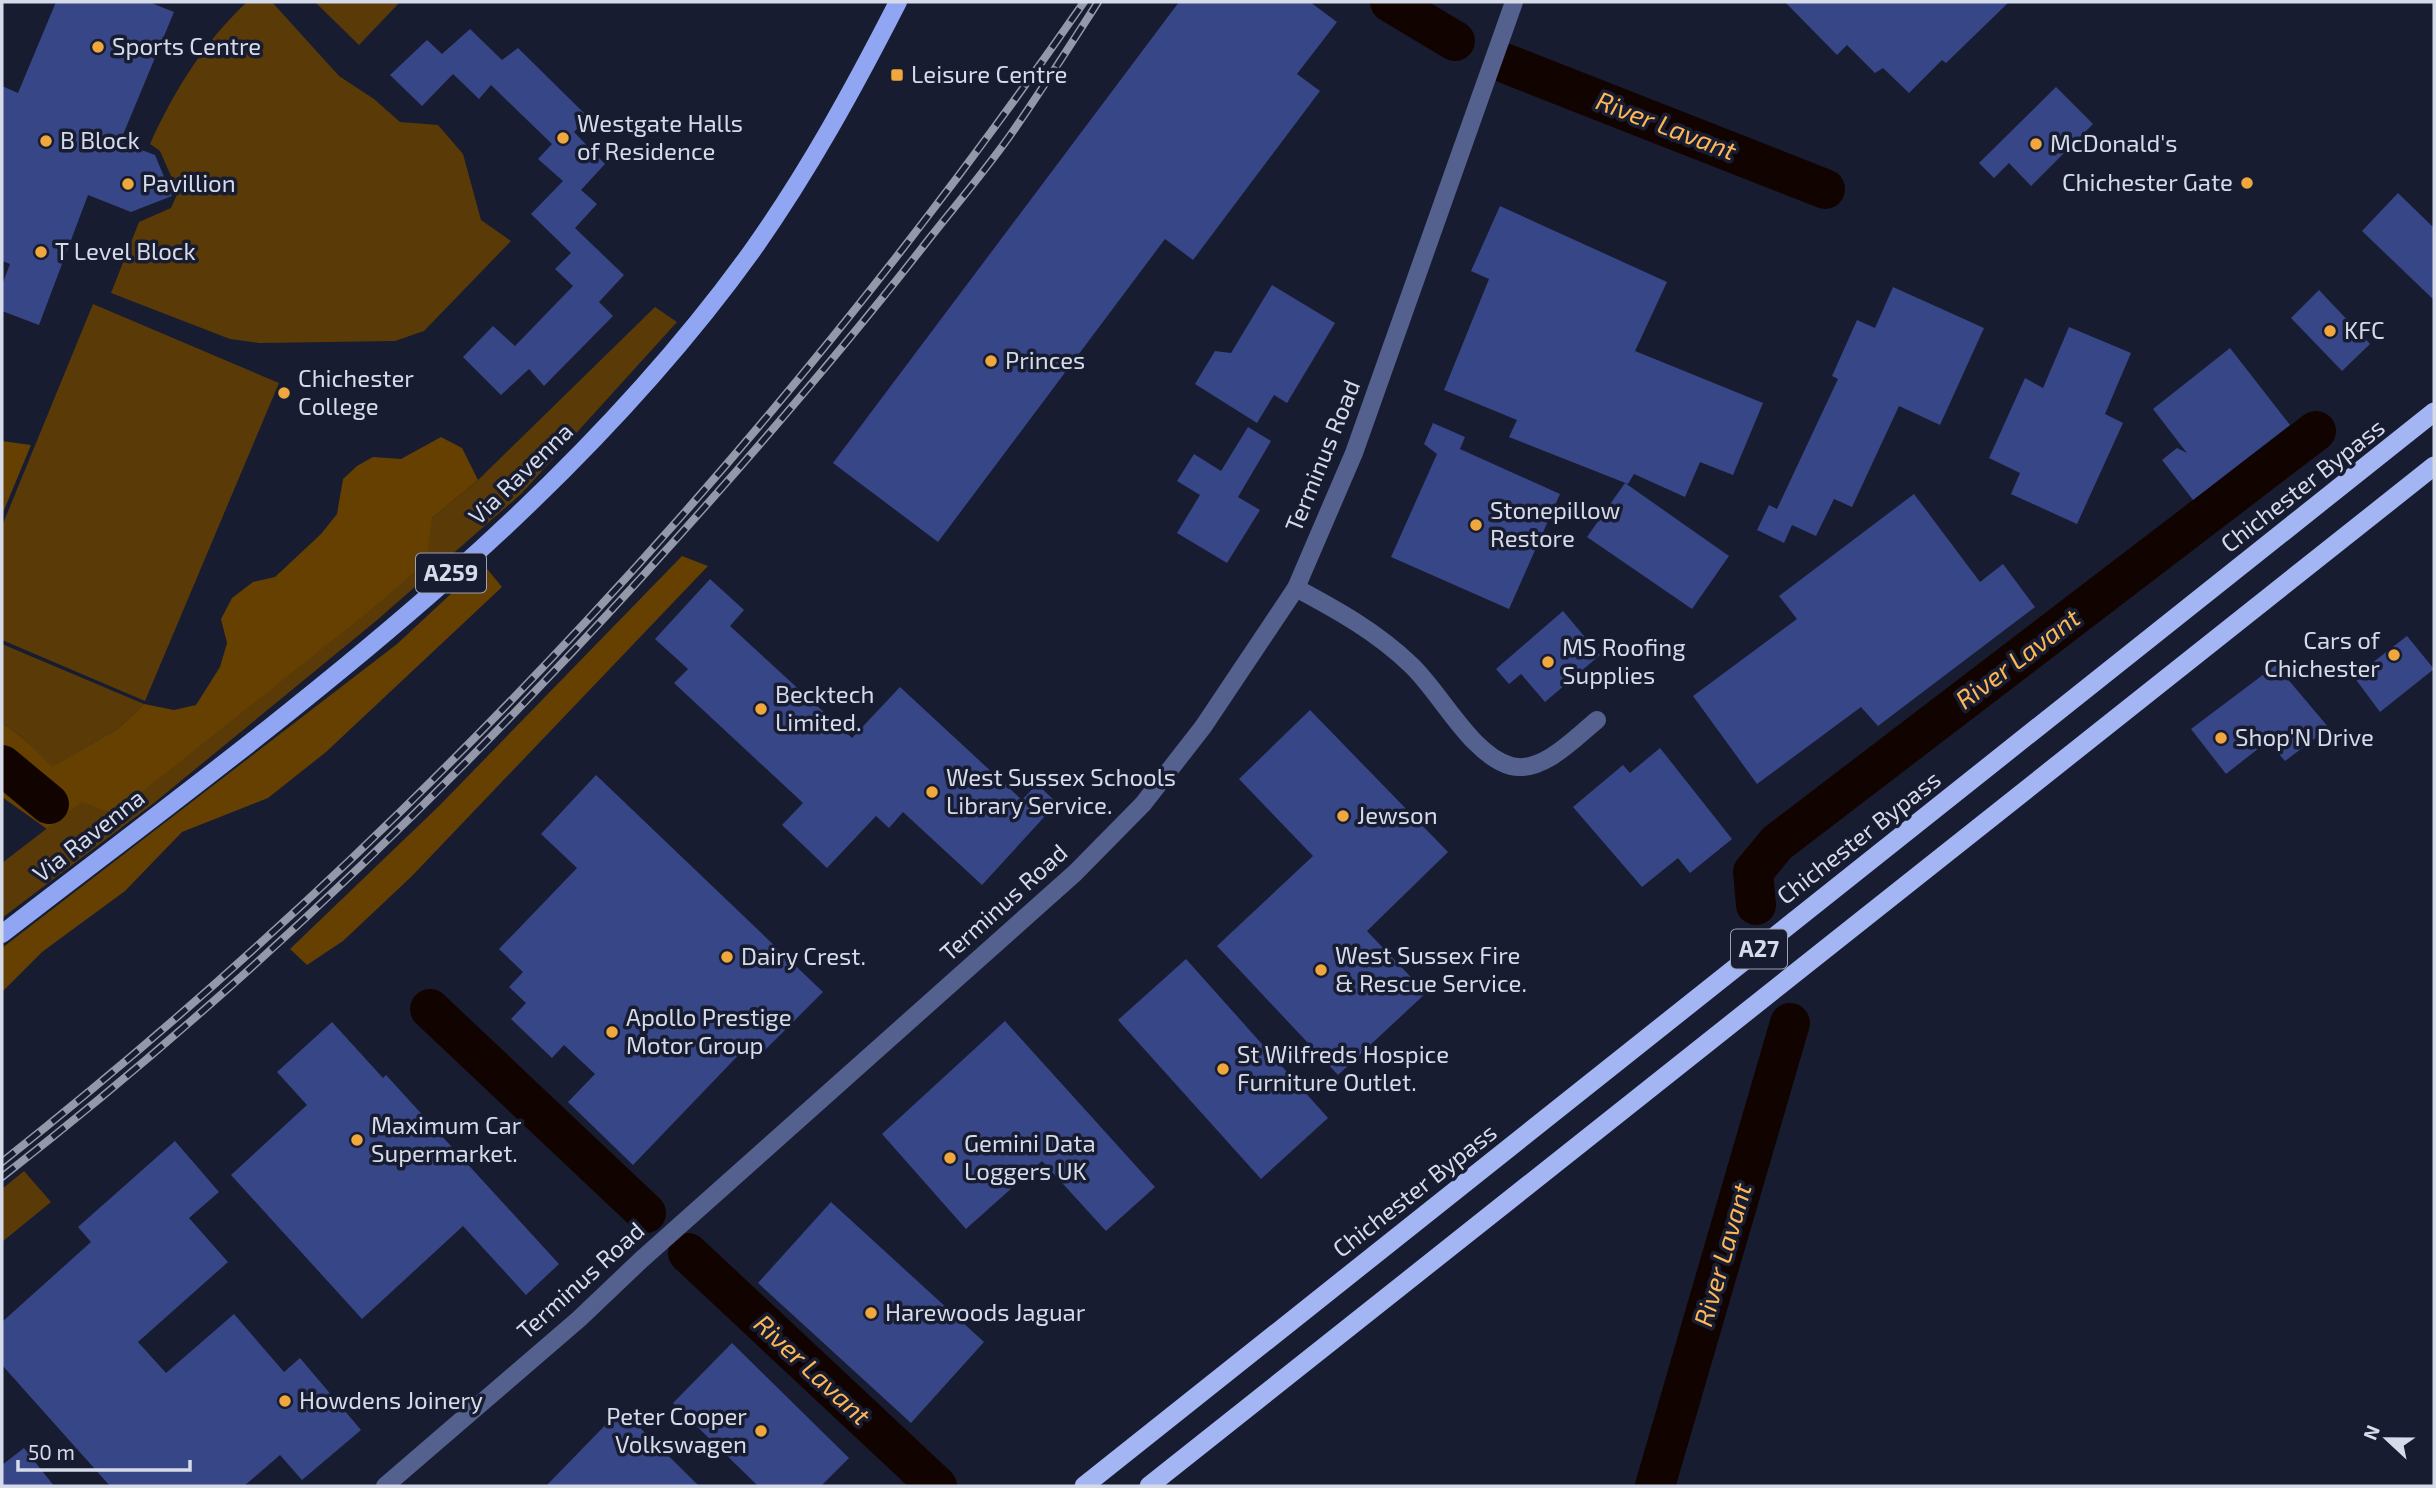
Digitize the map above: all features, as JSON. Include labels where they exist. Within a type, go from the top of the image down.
[{"type":"highway","name":"Chichester Bypass","points":[[1084,1486],[2434,412]]},
{"type":"highway","name":"A27","points":[[1149,1486],[2434,466]]},
{"type":"main road","name":"Via Ravenna","points":[[2,934],[374,642],[529,503],[671,353],[751,251],[825,139],[898,2]]},
{"type":"street","name":"Terminus Road","points":[[385,1486],[579,1319],[1113,836],[1203,727],[1296,588],[1354,453],[1514,2]]},
{"type":"street","points":[[1296,588],[1358,622],[1412,665],[1486,754],[1512,766],[1542,763],[1597,720]]},
{"type":"shaded area","points":[[247,2],[272,2],[339,76],[374,99],[400,122],[438,125],[463,154],[481,220],[511,241],[424,331],[395,341],[259,343],[230,339],[111,293],[139,222],[171,208],[178,192],[160,151],[150,144],[191,68],[231,17]]},
{"type":"shaded area","points":[[315,2],[400,2],[359,45]]},
{"type":"shaded area","points":[[93,304],[279,383],[145,701],[2,640],[2,526]]},
{"type":"shaded area","points":[[655,307],[677,322],[521,494],[376,621],[154,803],[2,918],[2,863],[180,726],[478,480]]},
{"type":"shaded area","points":[[441,437],[462,448],[478,480],[432,518],[426,562],[367,613],[114,814],[82,802],[47,829],[2,797],[2,723],[23,738],[52,767],[119,728],[144,704],[174,710],[196,705],[220,667],[227,643],[221,619],[232,598],[253,582],[275,577],[321,534],[337,514],[343,479],[357,466],[373,457],[401,459]]},
{"type":"shaded area","points":[[2,441],[31,445],[2,515]]},
{"type":"shaded area","points":[[682,556],[708,566],[412,876],[343,941],[307,965],[290,949],[439,806]]},
{"type":"shaded area","points":[[483,564],[502,587],[326,752],[268,798],[182,832],[125,891],[42,952],[2,992],[2,948],[397,644]]},
{"type":"shaded area","points":[[2,644],[144,704],[119,728],[51,768],[23,738],[2,723]]},
{"type":"shaded area","points":[[24,1171],[51,1202],[2,1242],[2,1189]]},
{"type":"building","points":[[56,2],[149,2],[174,12],[120,142],[155,155],[172,196],[131,212],[88,195],[39,325],[2,311],[2,285],[10,264],[2,261],[2,86],[18,93]]},
{"type":"building","name":"Princes","points":[[1179,2],[1310,2],[1337,22],[1297,74],[1320,91],[1193,260],[1165,239],[938,542],[833,463]]},
{"type":"building","points":[[1785,2],[2009,2],[1946,63],[1942,60],[1909,93],[1883,68],[1875,73],[1847,45],[1837,55]]},
{"type":"building","points":[[470,29],[502,60],[518,48],[588,117],[574,132],[605,164],[581,190],[597,204],[575,228],[624,275],[599,302],[613,316],[544,386],[529,369],[501,395],[463,357],[493,326],[515,346],[573,286],[555,269],[571,253],[531,214],[563,181],[538,159],[552,144],[491,85],[479,99],[453,74],[422,106],[390,75],[427,40],[442,54]]},
{"type":"building","name":"McDonald's","points":[[2056,87],[2093,124],[2031,186],[2009,163],[1994,178],[1979,163]]},
{"type":"building","points":[[2398,193],[2434,228],[2434,300],[2362,231]]},
{"type":"building","points":[[1500,206],[1667,282],[1635,351],[1763,403],[1733,475],[1700,462],[1685,497],[1634,474],[1628,484],[1509,437],[1517,420],[1444,390],[1489,279],[1471,271]]},
{"type":"building","points":[[1272,285],[1335,323],[1287,403],[1274,395],[1257,423],[1195,384],[1215,351],[1231,353]]},
{"type":"building","points":[[1893,287],[1984,328],[1940,425],[1899,406],[1852,507],[1834,499],[1816,536],[1792,525],[1784,543],[1757,530],[1769,505],[1777,509],[1838,379],[1832,376],[1857,320],[1875,328]]},
{"type":"building","name":"KFC","points":[[2319,290],[2370,344],[2342,371],[2291,318]]},
{"type":"building","points":[[2069,327],[2131,353],[2105,414],[2123,423],[2077,524],[2011,494],[2020,473],[1989,458],[2025,378],[2043,388]]},
{"type":"building","points":[[2230,348],[2290,425],[2193,500],[2162,460],[2177,448],[2187,453],[2153,409]]},
{"type":"building","name":"Stonepillow Restore","points":[[1433,423],[1465,437],[1460,449],[1560,494],[1509,609],[1391,557],[1437,454],[1424,444]]},
{"type":"building","points":[[1248,427],[1271,441],[1238,497],[1260,510],[1227,563],[1177,533],[1200,495],[1177,481],[1194,454],[1221,471]]},
{"type":"building","points":[[1625,483],[1729,556],[1692,609],[1587,537]]},
{"type":"building","points":[[1914,494],[1980,582],[2003,564],[2035,607],[1878,726],[1861,707],[1757,784],[1693,696],[1797,619],[1779,596]]},
{"type":"building","points":[[710,579],[744,610],[730,626],[852,738],[900,687],[1022,800],[1037,784],[1057,803],[982,885],[903,812],[889,828],[876,816],[827,868],[782,825],[803,803],[674,683],[688,669],[655,639]]},
{"type":"building","name":"MS Roofing Supplies","points":[[1563,611],[1600,655],[1545,702],[1521,674],[1509,684],[1496,669]]},
{"type":"building","points":[[2407,636],[2434,669],[2380,712],[2354,677]]},
{"type":"building","points":[[2276,665],[2329,728],[2285,761],[2268,741],[2226,774],[2191,729]]},
{"type":"building","points":[[1310,710],[1448,852],[1367,931],[1426,993],[1338,1075],[1217,946],[1313,856],[1239,779]]},
{"type":"building","points":[[1660,748],[1732,839],[1690,873],[1678,858],[1642,887],[1573,807],[1623,765],[1630,773]]},
{"type":"building","points":[[596,775],[823,992],[762,1053],[751,1042],[633,1165],[568,1102],[595,1074],[564,1045],[552,1058],[511,1019],[526,1003],[509,987],[523,972],[499,949],[577,868],[541,834]]},
{"type":"building","name":"St Wilfreds Hospice Furniture Outlet.","points":[[1186,959],[1328,1118],[1261,1179],[1118,1020]]},
{"type":"building","points":[[1005,1021],[1155,1187],[1106,1231],[1042,1161],[966,1229],[882,1134]]},
{"type":"building","name":"Maximum Car Supermarket.","points":[[332,1022],[383,1078],[386,1075],[559,1264],[526,1295],[463,1226],[362,1319],[231,1175],[307,1105],[277,1072]]},
{"type":"building","points":[[175,1141],[219,1192],[189,1218],[228,1262],[138,1342],[166,1373],[234,1314],[284,1372],[300,1358],[361,1430],[302,1480],[280,1455],[244,1486],[110,1486],[2,1365],[2,1322],[91,1242],[78,1227]]},
{"type":"building","name":"Harewoods Jaguar","points":[[831,1202],[984,1342],[911,1423],[758,1283]]},
{"type":"building","name":"Peter Cooper Volkswagen","points":[[732,1343],[849,1458],[821,1486],[758,1486],[673,1403]]},
{"type":"building","points":[[621,1409],[699,1486],[546,1486]]},
{"type":"building","points":[[24,1448],[54,1486],[2,1486],[2,1465]]},
{"type":"waterway","name":"River Lavant","points":[[1390,2],[1455,41]]},
{"type":"waterway","name":"River Lavant","points":[[1507,64],[1825,189]]},
{"type":"waterway","name":"River Lavant","points":[[1756,905],[1753,872],[1777,843],[2316,431]]},
{"type":"waterway","name":"River Lavant","points":[[2,765],[49,804]]},
{"type":"waterway","name":"River Lavant","points":[[430,1009],[646,1213]]},
{"type":"waterway","name":"River Lavant","points":[[1655,1486],[1790,1023]]},
{"type":"waterway","name":"River Lavant","points":[[688,1253],[937,1486]]},
{"type":"railway","points":[[2,1162],[156,1036],[304,903],[448,765],[586,622],[719,473],[846,320],[968,163],[1084,2]]},
{"type":"railway","points":[[2,1177],[87,1109],[253,966],[413,815],[566,659],[715,496],[860,326],[999,150],[1098,2]]},
{"type":"place","name":"Sports Centre","points":[[98,47]]},
{"type":"place","name":"Leisure Centre","points":[[897,75]]},
{"type":"place","name":"Westgate Halls of Residence","points":[[563,138]]},
{"type":"place","name":"B Block","points":[[46,141]]},
{"type":"place","name":"McDonald's","points":[[2036,144]]},
{"type":"place","name":"Chichester Gate","points":[[2247,183]]},
{"type":"place","name":"Pavillion","points":[[128,184]]},
{"type":"place","name":"T Level Block","points":[[41,252]]},
{"type":"place","name":"KFC","points":[[2330,331]]},
{"type":"place","name":"Princes","points":[[991,361]]},
{"type":"place","name":"Chichester College","points":[[284,393]]},
{"type":"place","name":"Stonepillow Restore","points":[[1476,525]]},
{"type":"place","name":"Cars of Chichester","points":[[2394,655]]},
{"type":"place","name":"MS Roofing Supplies","points":[[1548,662]]},
{"type":"place","name":"Becktech Limited.","points":[[761,709]]},
{"type":"place","name":"Shop'N Drive","points":[[2221,738]]},
{"type":"place","name":"West Sussex Schools Library Service.","points":[[932,792]]},
{"type":"place","name":"Jewson","points":[[1343,816]]},
{"type":"place","name":"Dairy Crest.","points":[[727,957]]},
{"type":"place","name":"West Sussex Fire & Rescue Service.","points":[[1321,970]]},
{"type":"place","name":"Apollo Prestige Motor Group","points":[[612,1032]]},
{"type":"place","name":"St Wilfreds Hospice Furniture Outlet.","points":[[1223,1069]]},
{"type":"place","name":"Maximum Car Supermarket.","points":[[357,1140]]},
{"type":"place","name":"Gemini Data Loggers UK","points":[[950,1158]]},
{"type":"place","name":"Harewoods Jaguar","points":[[871,1313]]},
{"type":"place","name":"Howdens Joinery","points":[[285,1401]]},
{"type":"place","name":"Peter Cooper Volkswagen","points":[[761,1431]]}]
